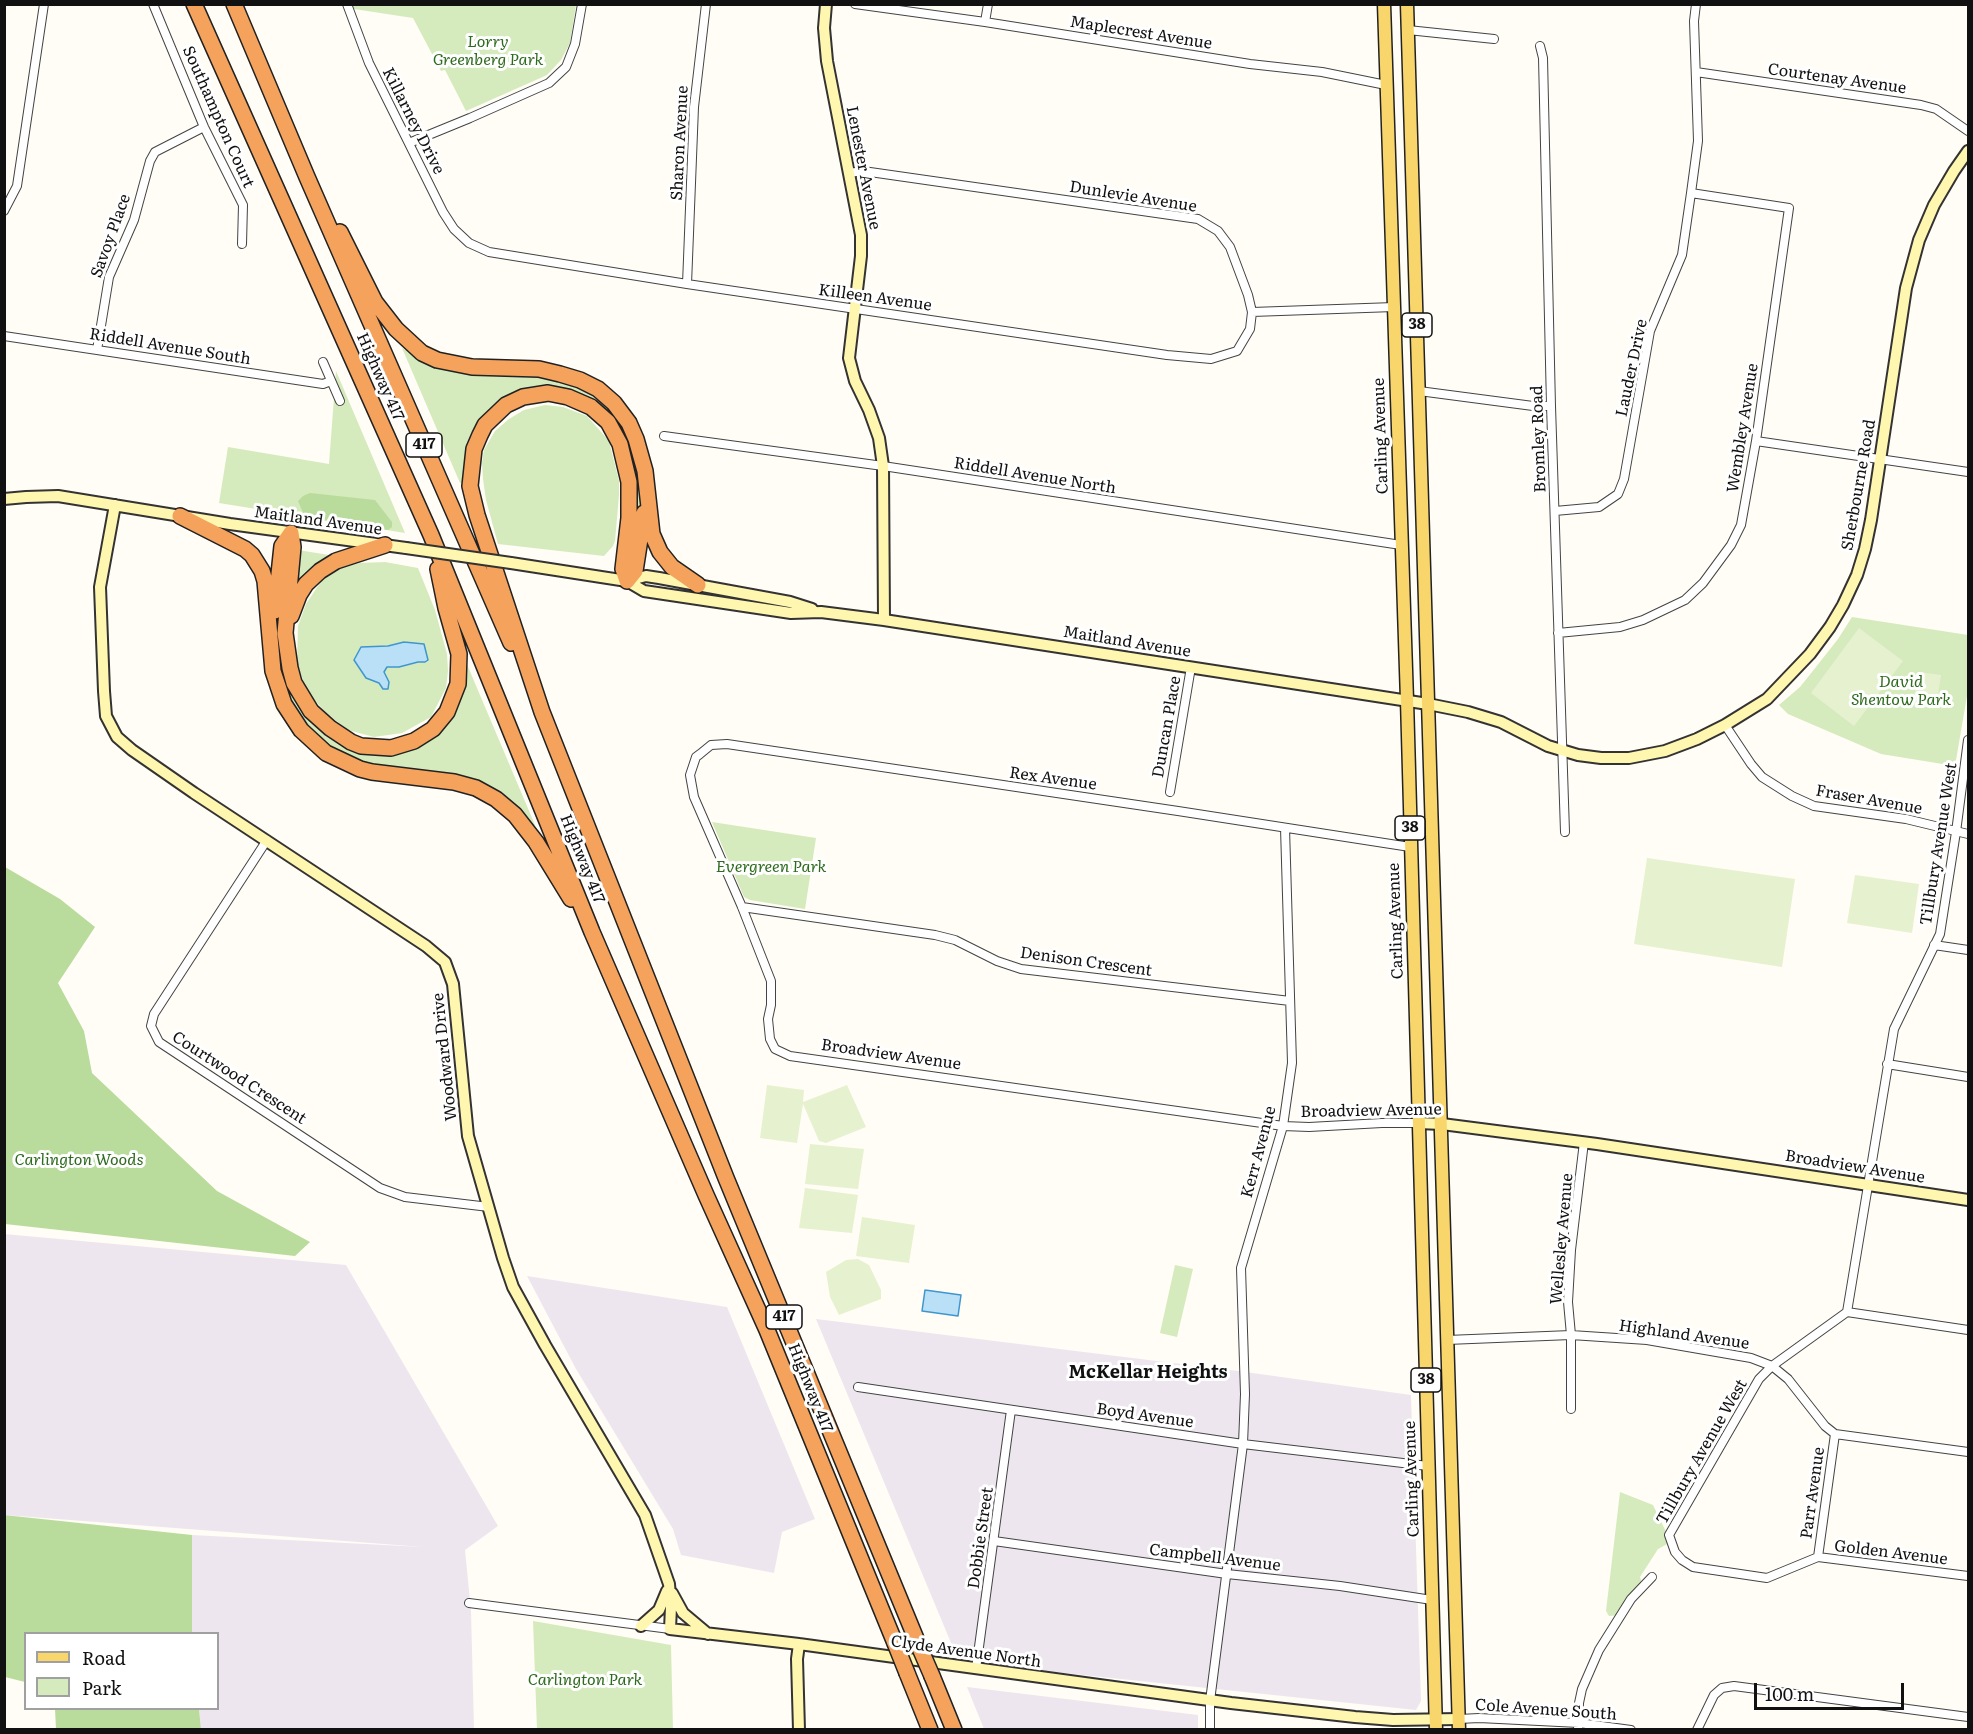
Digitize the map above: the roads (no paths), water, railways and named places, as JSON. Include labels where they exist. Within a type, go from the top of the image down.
[{"type":"highway","name":"Highway 417","points":[[194,4],[431,535],[592,932],[706,1196],[767,1330],[930,1730]]},
{"type":"highway","name":"417","points":[[234,4],[307,177],[542,712],[726,1178],[954,1730]]},
{"type":"highway","points":[[307,177],[348,245],[375,302],[396,329],[422,353],[437,360],[472,367],[538,369],[580,380],[598,389],[614,403],[629,423],[636,439],[645,471],[652,534],[660,552],[672,567],[698,585]]},
{"type":"highway","points":[[542,712],[477,515],[470,486],[474,448],[485,425],[506,405],[523,397],[537,394],[558,395],[591,407],[608,422],[620,444],[629,482],[629,518],[623,569],[627,581]]},
{"type":"highway","points":[[627,581],[635,571],[643,524],[645,471]]},
{"type":"highway","points":[[180,516],[245,549],[257,562],[266,581],[273,671],[284,705],[301,730],[326,753],[360,769],[454,782],[476,788],[496,799],[515,815],[536,842],[592,932]]},
{"type":"highway","points":[[291,533],[293,547],[285,633],[294,683],[311,711],[323,723],[351,742],[371,747],[391,748],[414,741],[433,729],[447,712],[458,684],[459,654],[446,608],[431,535]]},
{"type":"highway","points":[[271,648],[282,546],[291,533]]},
{"type":"highway","points":[[285,633],[299,595],[314,576],[336,561],[385,545]]},
{"type":"main road","name":"Carling Avenue","points":[[1384,4],[1407,700],[1436,1725]]},
{"type":"main road","name":"38","points":[[1407,4],[1459,1724]]},
{"type":"street","points":[[4,211],[17,186],[44,4]]},
{"type":"street","name":"Southampton Court","points":[[153,4],[204,127],[243,205],[242,244]]},
{"type":"street","name":"Killarney Drive","points":[[347,4],[369,63],[443,212],[454,229],[469,243]]},
{"type":"street","points":[[409,143],[549,82],[566,67],[575,44],[582,4]]},
{"type":"street","name":"Sharon Avenue","points":[[687,284],[694,107],[706,4]]},
{"type":"street","name":"Lenester Avenue","points":[[826,4],[824,28],[827,61],[861,235],[861,256],[849,358],[855,381],[879,438],[883,466],[884,620]]},
{"type":"street","name":"Maplecrest Avenue","points":[[855,4],[1250,64],[1322,72],[1386,86]]},
{"type":"street","points":[[985,22],[988,4]]},
{"type":"street","name":"Lauder Drive","points":[[1555,511],[1599,507],[1618,495],[1624,479],[1650,331],[1682,255],[1698,141],[1694,21],[1696,4]]},
{"type":"street","points":[[1408,30],[1494,39]]},
{"type":"street","name":"Bromley Road","points":[[1540,46],[1543,58],[1551,406],[1565,832]]},
{"type":"street","name":"Courtenay Avenue","points":[[1696,72],[1921,105],[1936,110],[1968,130]]},
{"type":"street","name":"Savoy Place","points":[[97,350],[109,277],[134,220],[150,161],[155,152],[204,127]]},
{"type":"street","name":"Sherbourne Road","points":[[1428,704],[1468,712],[1501,722],[1548,746],[1561,750],[1590,756],[1629,758],[1665,750],[1697,739],[1725,725],[1767,699],[1798,668],[1830,627],[1857,575],[1865,549],[1906,288],[1919,240],[1934,205],[1968,152]]},
{"type":"street","name":"Dunlevie Avenue","points":[[849,173],[863,171],[1198,219],[1218,231],[1230,247],[1252,312]]},
{"type":"street","name":"Wembley Avenue","points":[[1558,633],[1620,627],[1643,620],[1685,600],[1703,583],[1731,545],[1741,525],[1756,441],[1789,208],[1691,193]]},
{"type":"street","name":"Killeen Avenue","points":[[469,243],[489,252],[687,284],[1167,355],[1211,359],[1237,351],[1250,329],[1252,312]]},
{"type":"street","points":[[1252,312],[1394,307]]},
{"type":"street","name":"Riddell Avenue South","points":[[4,336],[323,384],[332,381]]},
{"type":"street","points":[[323,362],[340,401]]},
{"type":"street","points":[[1419,391],[1533,406],[1551,406]]},
{"type":"street","name":"Riddell Avenue North","points":[[664,436],[883,466],[1401,545]]},
{"type":"street","points":[[1756,441],[1968,472]]},
{"type":"street","name":"Maitland Avenue","points":[[4,499],[58,496],[291,533],[627,581],[645,591],[790,613],[821,612],[884,620],[1428,704]]},
{"type":"street","name":"Woodward Drive","points":[[115,505],[100,587],[106,716],[117,737],[132,750],[426,946],[445,962],[453,984],[468,1136],[503,1258],[513,1287],[545,1345],[645,1515],[669,1584],[670,1629]]},
{"type":"street","name":"Maitland Avenue","points":[[627,581],[646,576],[790,602],[821,612]]},
{"type":"street","name":"Duncan Place","points":[[1170,792],[1191,667]]},
{"type":"street","name":"Fraser Avenue","points":[[1725,725],[1762,777],[1792,796],[1814,806],[1906,819],[1968,834]]},
{"type":"street","name":"Tillbury Avenue West","points":[[1675,1552],[1669,1535],[1759,1378],[1772,1366],[1847,1312],[1894,1029],[1940,934],[1968,740]]},
{"type":"street","name":"Rex Avenue","points":[[742,907],[694,797],[690,775],[696,757],[711,745],[727,744],[1410,847]]},
{"type":"street","name":"Kerr Avenue","points":[[1210,1730],[1210,1701],[1243,1444],[1245,1394],[1241,1268],[1283,1126],[1292,1063],[1285,828]]},
{"type":"street","name":"Courtwood Crescent","points":[[267,840],[154,1014],[151,1026],[159,1042],[380,1188],[405,1197],[489,1207]]},
{"type":"street","name":"Broadview Avenue","points":[[742,907],[771,981],[771,1005],[768,1019],[770,1040],[775,1049],[790,1056],[1283,1126],[1442,1124],[1584,1142],[1968,1200]]},
{"type":"street","name":"Denison Crescent","points":[[742,907],[935,935],[955,940],[997,961],[1021,969],[1290,1001]]},
{"type":"street","points":[[1934,945],[1968,950]]},
{"type":"street","points":[[1887,1064],[1968,1077]]},
{"type":"street","name":"Wellesley Avenue","points":[[1571,1409],[1571,1335],[1568,1302],[1571,1250],[1584,1142]]},
{"type":"street","points":[[1847,1312],[1968,1330]]},
{"type":"street","name":"Highland Avenue","points":[[1447,1340],[1571,1335],[1647,1340],[1751,1358],[1772,1366]]},
{"type":"street","points":[[1772,1366],[1788,1379],[1825,1426],[1835,1434],[1968,1452]]},
{"type":"street","name":"Boyd Avenue","points":[[858,1388],[1243,1444],[1428,1467]]},
{"type":"street","name":"Dobbie Street","points":[[976,1669],[1011,1410]]},
{"type":"street","name":"Parr Avenue","points":[[1818,1557],[1835,1434]]},
{"type":"street","name":"Campbell Avenue","points":[[994,1541],[1432,1600]]},
{"type":"street","name":"Golden Avenue","points":[[1675,1552],[1693,1567],[1767,1578],[1818,1557],[1968,1576]]},
{"type":"street","points":[[1578,1726],[1582,1689],[1599,1650],[1631,1599],[1652,1577]]},
{"type":"street","points":[[641,1626],[659,1610],[669,1584]]},
{"type":"street","points":[[669,1584],[683,1613],[708,1635]]},
{"type":"street","name":"Clyde Avenue North","points":[[470,1603],[708,1635],[800,1644],[1210,1701],[1436,1725],[1459,1724]]},
{"type":"street","points":[[799,1730],[797,1659],[800,1644]]},
{"type":"street","points":[[1697,1730],[1714,1695],[1722,1688],[1734,1686],[1968,1717]]},
{"type":"street","name":"Cole Avenue South","points":[[1459,1724],[1479,1718],[1631,1730]]},
{"type":"water","points":[[404,642],[424,644],[428,660],[399,667],[387,667],[384,672],[389,682],[388,689],[383,689],[379,683],[366,678],[354,660],[361,647],[388,646]]},
{"type":"water","points":[[925,1290],[961,1295],[958,1316],[922,1311]]},
{"type":"district","name":"McKellar Heights","points":[[1148,1373]]},
{"type":"park label","name":"Lorry Greenberg Park","points":[[488,51]]},
{"type":"park label","name":"David Shentow Park","points":[[1901,691]]},
{"type":"park label","name":"Evergreen Park","points":[[771,867]]},
{"type":"park label","name":"Carlington Woods","points":[[79,1160]]},
{"type":"park label","name":"Carlington Park","points":[[585,1680]]}]
